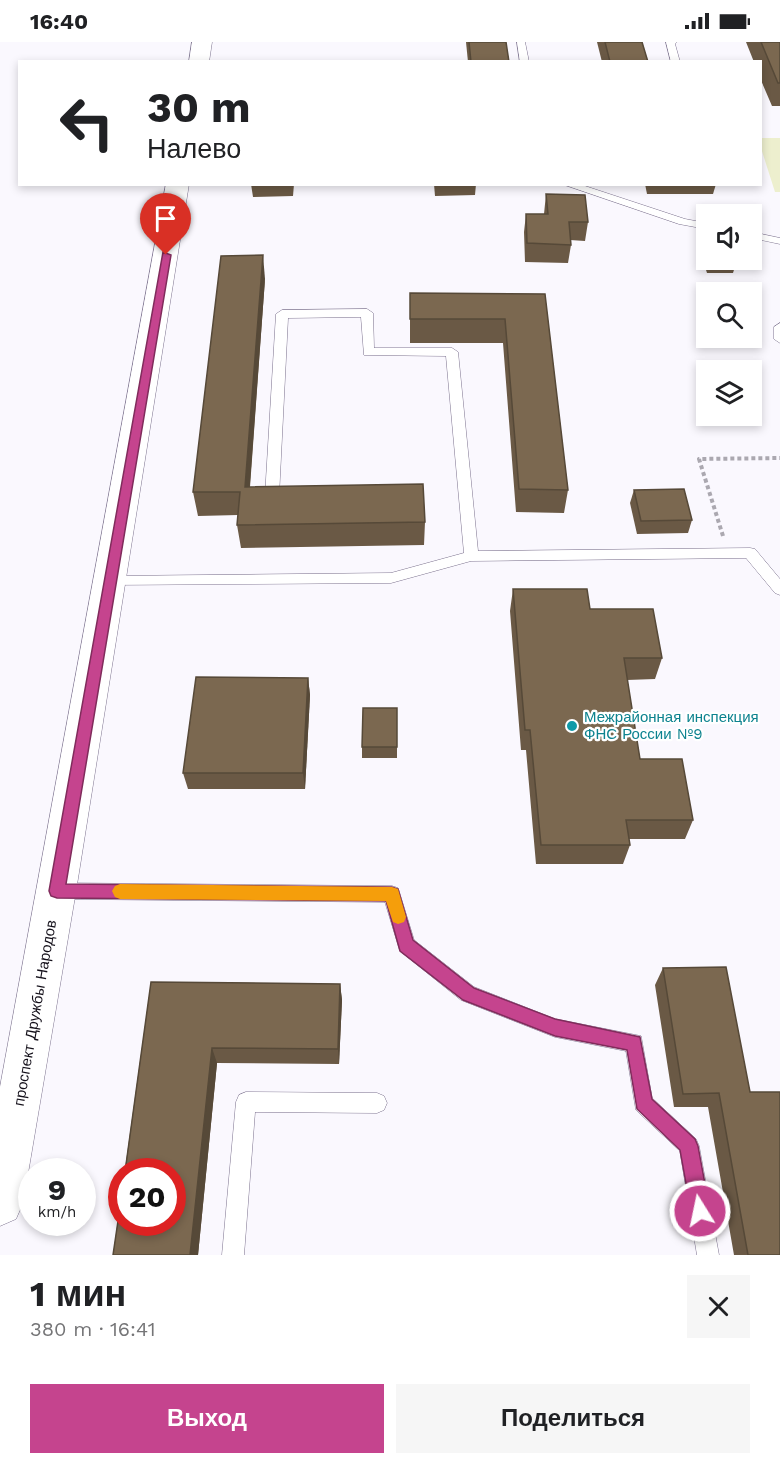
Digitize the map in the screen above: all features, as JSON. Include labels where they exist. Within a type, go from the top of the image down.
[{"type":"main road","points":[[199,60],[202,42]]},
{"type":"main road","name":"проспект Дружбы Народов","points":[[0,1203],[57,891],[178,186]]},
{"type":"lane","points":[[521,42],[525,60]]},
{"type":"lane","points":[[673,42],[670,44],[675,60]]},
{"type":"lane","points":[[573,186],[682,222],[696,224]]},
{"type":"lane","points":[[762,237],[780,241]]},
{"type":"lane","points":[[272,496],[282,314],[367,313],[368,352],[452,352],[471,556]]},
{"type":"lane","points":[[780,327],[780,339]]},
{"type":"lane","points":[[110,581],[391,578],[471,556],[750,553],[780,589]]},
{"type":"lane","points":[[57,891],[392,894],[406,945],[468,994],[555,1028],[634,1043],[643,1103],[689,1146],[708,1255]]},
{"type":"lane","points":[[233,1255],[246,1102],[377,1103]]},
{"type":"path","points":[[728,553],[699,459],[780,458]]},
{"type":"green space","points":[[762,138],[780,138],[780,192],[775,192],[762,151]]},
{"type":"building","points":[[469,42],[506,42],[509,60],[471,60]]},
{"type":"building","points":[[605,42],[642,42],[647,60],[610,60]]},
{"type":"building","points":[[761,42],[780,42],[780,83],[778,83]]},
{"type":"building","points":[[546,194],[585,195],[588,222],[569,222],[571,245],[527,243],[526,214],[548,214]]},
{"type":"building","points":[[263,255],[245,487],[423,484],[425,522],[237,525],[240,492],[193,492],[221,256]]},
{"type":"building","points":[[410,293],[545,294],[568,490],[519,489],[505,319],[410,319]]},
{"type":"building","points":[[684,489],[692,520],[641,521],[634,490]]},
{"type":"building","name":"Межрайонная инспекция ФНС России №9","points":[[513,589],[587,589],[590,609],[653,609],[662,658],[624,658],[640,759],[682,759],[693,820],[626,820],[630,845],[541,845],[530,730],[525,730]]},
{"type":"building","points":[[196,677],[308,678],[303,773],[183,773]]},
{"type":"building","points":[[363,708],[397,708],[397,747],[362,747]]},
{"type":"building","points":[[726,967],[750,1092],[780,1092],[780,1255],[748,1255],[719,1093],[683,1094],[663,968]]},
{"type":"building","points":[[151,982],[340,984],[338,1049],[212,1048],[190,1255],[113,1255],[116,1236],[186,1236],[186,1158],[127,1158]]},
{"type":"slow traffic","points":[[120,891],[392,894],[398,917]]},
{"type":"place","name":"Межрайонная инспекция ФНС России №9","points":[[572,726]]},
{"type":"route","points":[[166,255],[57,891],[392,894],[406,945],[468,994],[555,1028],[634,1043],[643,1103],[689,1146],[700,1211]]}]
